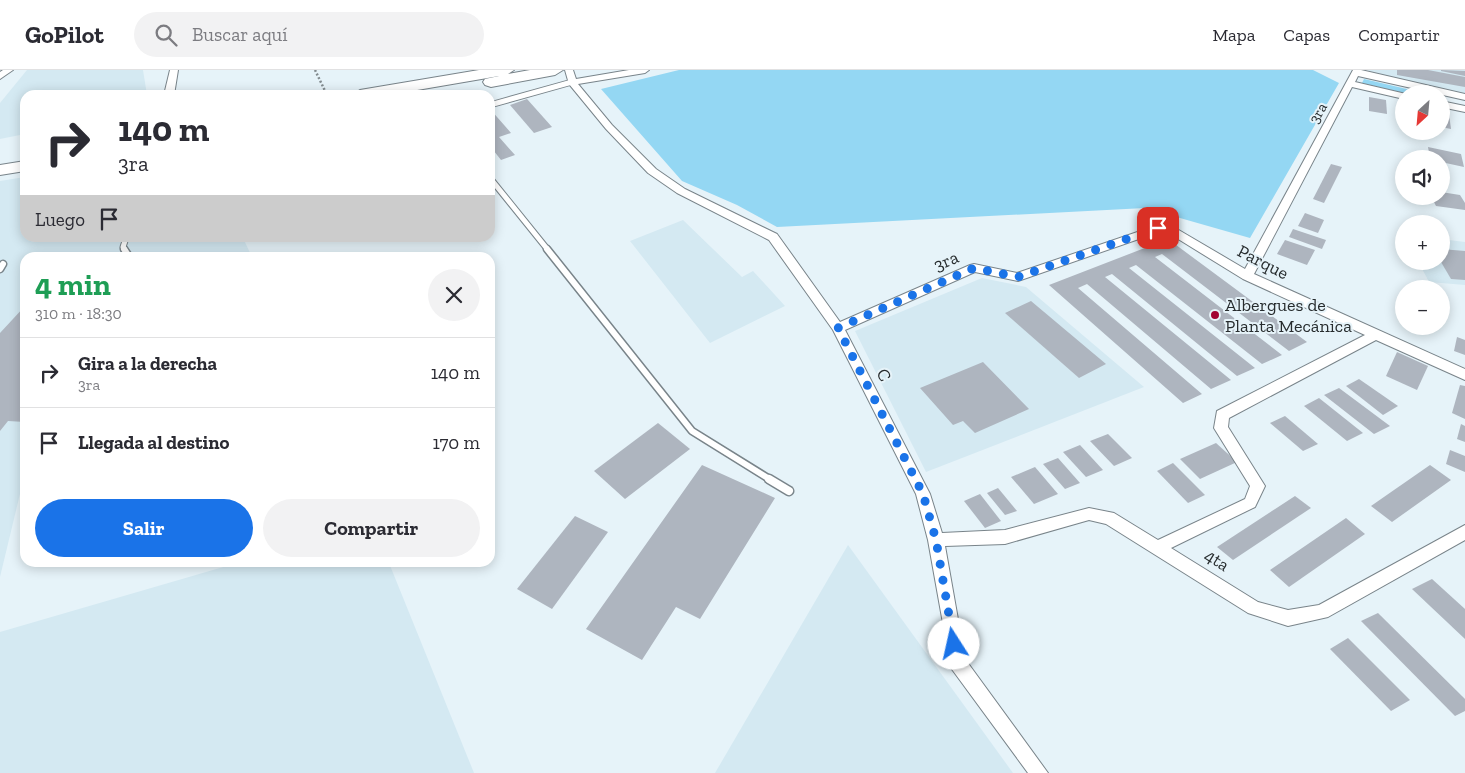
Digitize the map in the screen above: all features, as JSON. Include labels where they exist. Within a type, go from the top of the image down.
[{"type":"highway","points":[[389,90],[506,70]]},
{"type":"highway","points":[[445,90],[555,70]]},
{"type":"highway","points":[[0,161],[20,158]]},
{"type":"highway","points":[[0,170],[20,167]]},
{"type":"street","points":[[0,76],[10,70]]},
{"type":"street","points":[[170,90],[174,70]]},
{"type":"street","points":[[570,76],[645,70]]},
{"type":"street","points":[[1357,72],[1465,97]]},
{"type":"street","name":"3ra","points":[[1246,276],[1357,72]]},
{"type":"street","name":"C","points":[[570,76],[609,128],[652,171],[681,191],[773,237],[838,328],[923,494],[936,540],[957,662],[1039,773]]},
{"type":"street","points":[[1351,84],[1395,94]]},
{"type":"street","points":[[1450,106],[1465,109]]},
{"type":"street","name":"3ra","points":[[838,328],[974,268],[1018,277],[1158,228]]},
{"type":"street","name":"Parque","points":[[1158,228],[1173,231],[1246,276],[1465,375]]},
{"type":"street","points":[[1159,547],[1250,503],[1258,486],[1221,428],[1222,415],[1376,334]]},
{"type":"street","name":"4ta","points":[[936,540],[1005,537],[1089,514],[1109,518],[1159,547],[1254,608],[1288,618],[1322,612],[1465,532]]},
{"type":"lane","points":[[495,103],[570,76]]},
{"type":"lane","points":[[495,184],[692,431],[789,491]]},
{"type":"path","points":[[315,70],[325,90]]},
{"type":"shaded area","points":[[27,70],[143,70],[146,90],[20,90],[20,135],[0,139],[0,103]]},
{"type":"shaded area","points":[[679,70],[1313,70],[1339,83],[1250,238],[1145,208],[777,227],[737,205],[682,181],[601,89]]},
{"type":"shaded area","points":[[1369,70],[1465,70],[1465,94],[1450,91],[1450,85],[1425,85],[1368,72]]},
{"type":"shaded area","points":[[1364,79],[1395,86],[1395,91],[1362,83]]},
{"type":"shaded area","points":[[20,178],[20,242],[245,242],[250,252],[20,252],[20,494],[0,577],[0,181]]},
{"type":"shaded area","points":[[683,220],[742,277],[753,271],[785,306],[710,343],[630,241]]},
{"type":"shaded area","points":[[1450,240],[1465,242],[1465,285],[1450,284],[1450,280],[1428,280],[1423,270],[1450,270]]},
{"type":"shaded area","points":[[982,278],[1026,287],[1144,387],[926,472],[855,331]]},
{"type":"shaded area","points":[[848,545],[1013,773],[715,773]]},
{"type":"shaded area","points":[[223,567],[391,567],[474,773],[0,773],[0,632]]},
{"type":"building","points":[[1397,70],[1428,70],[1465,77],[1465,87],[1397,75]]},
{"type":"building","points":[[1441,71],[1465,71],[1465,76]]},
{"type":"building","points":[[1369,97],[1386,100],[1387,114],[1369,111]]},
{"type":"building","points":[[527,99],[552,127],[534,133],[510,105]]},
{"type":"building","points":[[495,115],[511,133],[499,137],[515,155],[501,160],[495,152]]},
{"type":"building","points":[[1428,147],[1442,150],[1428,150]]},
{"type":"building","points":[[1450,152],[1461,154],[1464,167],[1450,164]]},
{"type":"building","points":[[1331,164],[1342,167],[1324,203],[1313,199]]},
{"type":"building","points":[[1450,193],[1460,195],[1465,203],[1465,210],[1436,206],[1450,205]]},
{"type":"building","points":[[1305,213],[1324,220],[1318,233],[1298,226]]},
{"type":"building","points":[[1293,229],[1326,240],[1322,249],[1289,237]]},
{"type":"building","name":"Albergues de Planta Mecánica","points":[[1168,239],[1307,342],[1289,351],[1162,254],[1155,257],[1282,355],[1262,364],[1136,265],[1129,268],[1255,368],[1237,376],[1112,274],[1105,277],[1231,380],[1211,389],[1087,284],[1078,288],[1202,394],[1183,403],[1049,285]]},
{"type":"building","points":[[1285,240],[1315,250],[1307,265],[1277,254]]},
{"type":"building","points":[[1450,250],[1465,251],[1465,280],[1451,279],[1446,270],[1450,270]]},
{"type":"building","points":[[1031,301],[1106,364],[1079,378],[1005,313]]},
{"type":"building","points":[[20,311],[20,422],[8,421],[0,431],[0,333]]},
{"type":"building","points":[[1457,337],[1465,340],[1465,355],[1454,351]]},
{"type":"building","points":[[1397,352],[1428,366],[1417,390],[1386,376]]},
{"type":"building","points":[[983,362],[1029,409],[975,433],[963,421],[953,425],[920,388]]},
{"type":"building","points":[[1359,379],[1398,406],[1383,415],[1346,386]]},
{"type":"building","points":[[1460,385],[1465,386],[1465,419],[1452,413]]},
{"type":"building","points":[[1339,388],[1390,426],[1374,434],[1324,395]]},
{"type":"building","points":[[1319,398],[1363,433],[1347,441],[1304,406]]},
{"type":"building","points":[[1285,416],[1318,444],[1303,451],[1270,423]]},
{"type":"building","points":[[658,423],[690,449],[625,499],[594,471]]},
{"type":"building","points":[[1461,424],[1465,426],[1465,442],[1457,439]]},
{"type":"building","points":[[1108,434],[1132,458],[1114,466],[1090,441]]},
{"type":"building","points":[[1216,443],[1237,462],[1200,479],[1180,459]]},
{"type":"building","points":[[1080,445],[1103,470],[1086,477],[1063,452]]},
{"type":"building","points":[[1450,450],[1465,456],[1465,472],[1446,464]]},
{"type":"building","points":[[1058,458],[1080,483],[1065,489],[1043,464]]},
{"type":"building","points":[[1173,463],[1205,495],[1188,503],[1157,471]]},
{"type":"building","points":[[702,465],[775,498],[700,619],[676,607],[642,660],[586,629]]},
{"type":"building","points":[[1430,465],[1451,480],[1392,522],[1371,506]]},
{"type":"building","points":[[1035,467],[1058,494],[1034,504],[1011,477]]},
{"type":"building","points":[[998,488],[1017,511],[1005,515],[987,493]]},
{"type":"building","points":[[980,494],[1001,521],[985,528],[964,501]]},
{"type":"building","points":[[1295,496],[1311,508],[1233,560],[1217,547]]},
{"type":"building","points":[[575,516],[608,532],[552,609],[517,589]]},
{"type":"building","points":[[1346,518],[1365,534],[1289,587],[1270,570]]},
{"type":"building","points":[[1432,579],[1465,609],[1465,639],[1412,589]]},
{"type":"building","points":[[1378,613],[1465,699],[1465,711],[1455,716],[1361,621]]},
{"type":"building","points":[[1348,638],[1410,700],[1391,711],[1330,649]]},
{"type":"place","name":"Albergues de Planta Mecánica","points":[[1215,315]]},
{"type":"route","points":[[954,644],[936,540],[923,494],[838,328],[974,268],[1018,277],[1158,228]]}]
